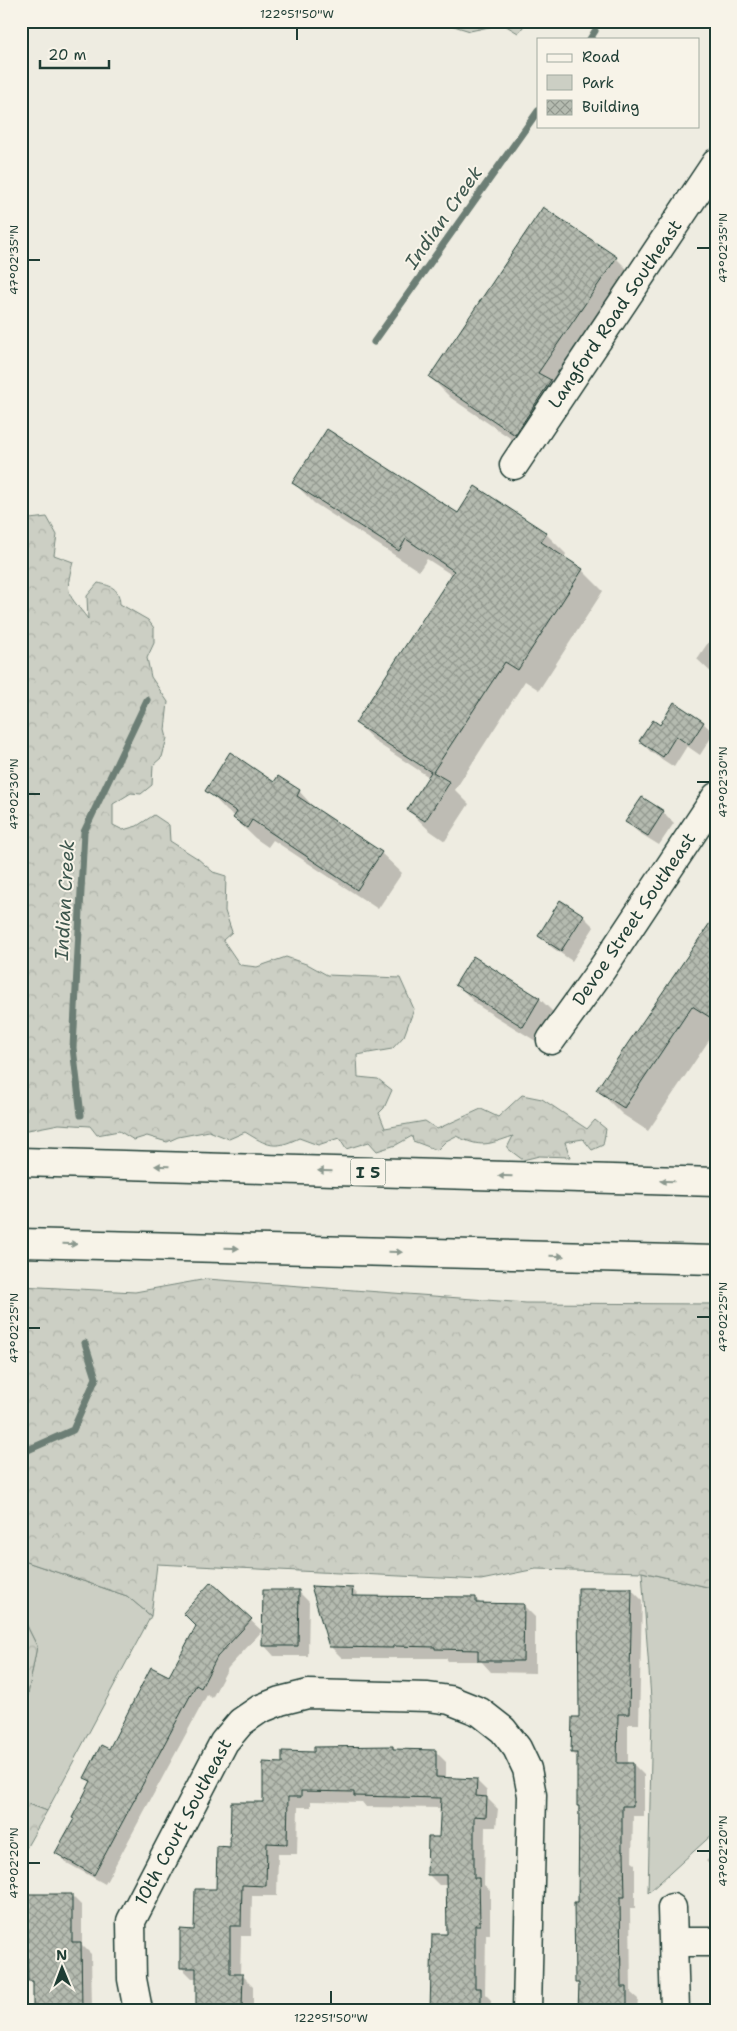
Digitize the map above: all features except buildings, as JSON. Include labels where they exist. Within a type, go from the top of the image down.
[{"type":"main road","name":"Langford Road Southeast","points":[[514,465],[716,163]]},
{"type":"main road","name":"Devoe Street Southeast","points":[[551,1040],[602,969],[716,797]]},
{"type":"main road","name":"I 5","points":[[21,1162],[716,1182]]},
{"type":"main road","points":[[21,1243],[716,1260]]},
{"type":"main road","name":"10th Court Southeast","points":[[138,2010],[132,1980],[131,1921],[224,1742],[241,1722],[260,1709],[280,1701],[308,1694],[428,1696],[450,1700],[480,1712],[503,1730],[517,1748],[527,1769],[532,1795],[527,2010]]},
{"type":"main road","points":[[672,1908],[675,2010]]},
{"type":"main road","points":[[673,1942],[716,1942]]},
{"type":"green space","points":[[438,21],[528,21],[518,33],[503,24],[470,31]]},
{"type":"green space","points":[[47,517],[57,535],[54,555],[73,562],[69,582],[70,594],[88,619],[87,596],[98,583],[108,585],[114,589],[117,592],[120,604],[148,620],[154,628],[154,643],[147,658],[151,677],[168,702],[165,730],[167,738],[162,757],[153,765],[152,785],[141,794],[131,793],[113,804],[113,825],[123,830],[137,826],[154,815],[169,825],[170,841],[197,858],[213,872],[226,876],[225,911],[232,932],[223,940],[240,965],[257,967],[286,957],[309,965],[327,975],[400,978],[414,1009],[404,1036],[392,1049],[357,1055],[358,1077],[378,1079],[392,1090],[384,1108],[379,1113],[385,1128],[425,1121],[437,1129],[481,1109],[498,1117],[522,1095],[542,1099],[587,1129],[595,1120],[606,1129],[603,1145],[592,1150],[583,1139],[565,1142],[570,1157],[539,1156],[523,1160],[507,1148],[513,1136],[490,1143],[478,1144],[456,1136],[446,1141],[437,1150],[413,1141],[412,1136],[396,1145],[377,1151],[369,1142],[346,1149],[339,1138],[318,1145],[299,1138],[283,1144],[271,1145],[245,1132],[229,1139],[209,1131],[178,1137],[167,1142],[147,1136],[134,1140],[119,1131],[97,1135],[90,1126],[59,1124],[21,1130],[21,520]]},
{"type":"green space","points":[[207,1279],[526,1303],[716,1304],[716,1589],[642,1572],[536,1569],[481,1580],[157,1564],[151,1616],[127,1596],[21,1560],[21,1286],[135,1292]]},
{"type":"green space","points":[[21,1560],[127,1596],[151,1616],[47,1811],[21,1801],[21,1731],[37,1646],[21,1614]]},
{"type":"green space","points":[[642,1572],[716,1589],[716,1831],[648,1893],[652,1713]]},
{"type":"green space","points":[[21,1614],[37,1646],[21,1731]]},
{"type":"green space","points":[[21,1801],[47,1811],[21,1857]]},
{"type":"waterway","name":"Indian Creek","points":[[591,38],[595,31]]},
{"type":"waterway","name":"Indian Creek","points":[[374,342],[537,112]]},
{"type":"waterway","name":"Indian Creek","points":[[81,1115],[73,1048],[84,832],[147,700]]},
{"type":"waterway","name":"Indian Creek","points":[[21,1453],[73,1430],[96,1378],[85,1343]]}]
